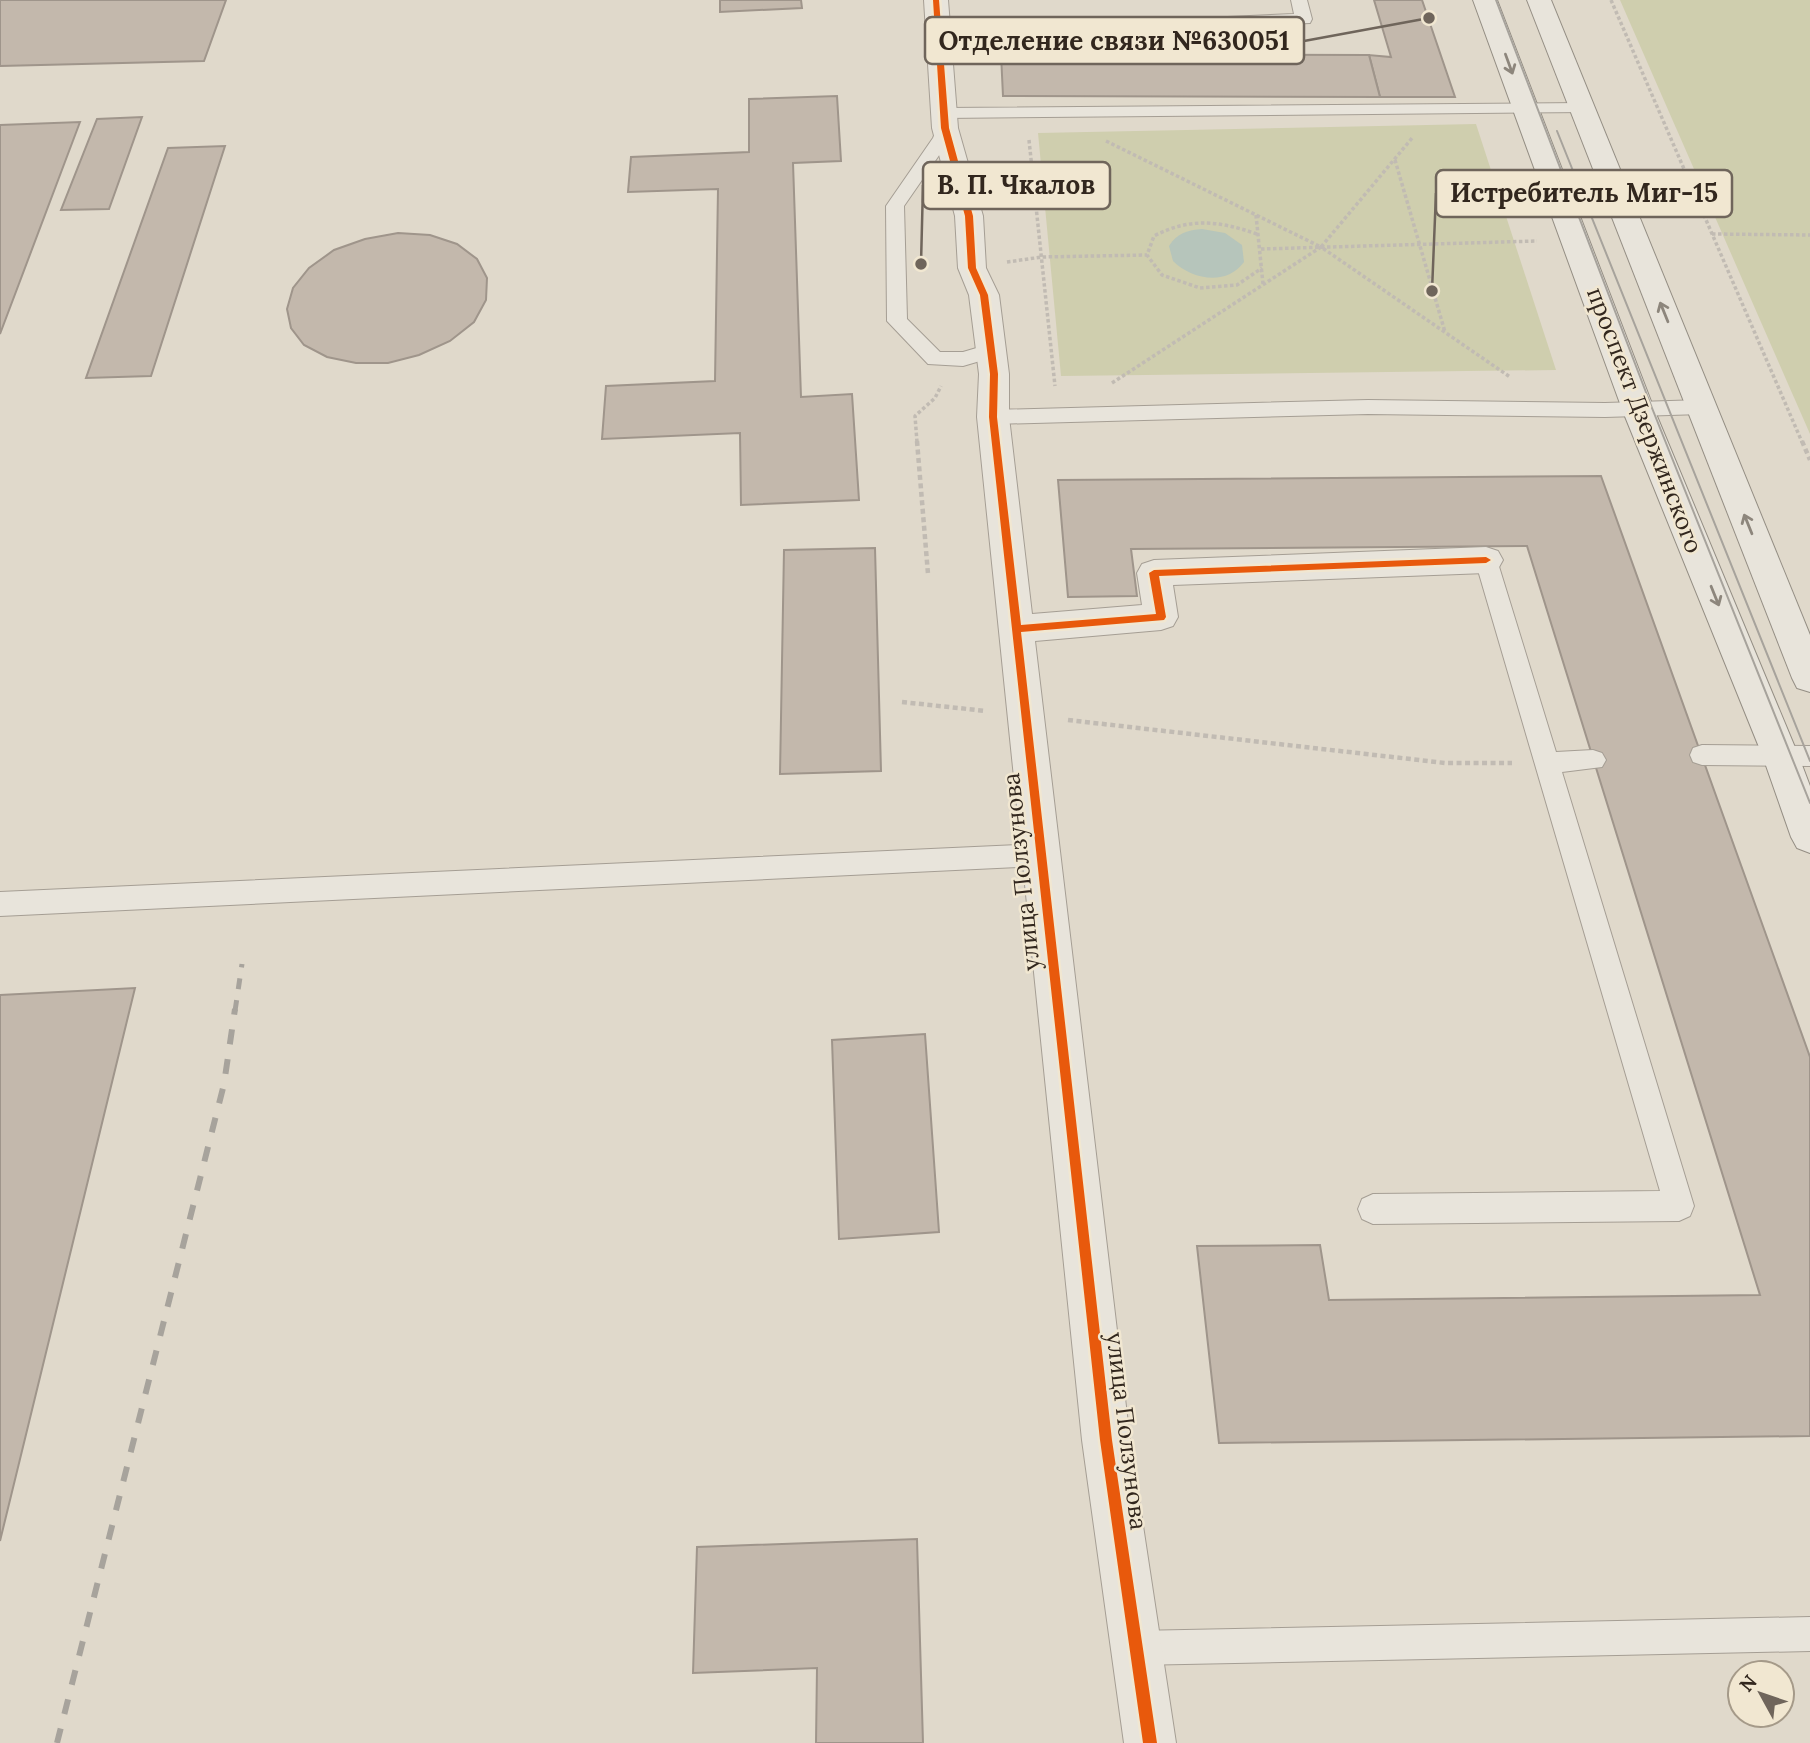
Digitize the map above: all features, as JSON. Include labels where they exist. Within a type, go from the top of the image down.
[{"type":"street","name":"улица Ползунова","points":[[936,0],[944,121],[969,216],[972,268],[984,295],[994,374],[993,417],[1106,1440],[1150,1743]]},
{"type":"street","name":"проспект Дзержинского","points":[[1485,0],[1639,409],[1795,757],[1810,837]]},
{"type":"street","points":[[1539,0],[1810,678]]},
{"type":"street","points":[[1016,629],[1161,617],[1154,573],[1486,560]]},
{"type":"lane","points":[[940,36],[1304,19],[1299,0]]},
{"type":"lane","points":[[990,351],[952,359],[935,359],[897,321],[895,206],[942,138],[944,121],[1583,108]]},
{"type":"lane","points":[[993,417],[1368,407],[1702,408]]},
{"type":"lane","points":[[1373,1209],[1679,1206],[1486,560]]},
{"type":"lane","points":[[1702,755],[1795,757]]},
{"type":"lane","points":[[1547,764],[1593,760]]},
{"type":"lane","points":[[0,904],[1040,855]]},
{"type":"lane","points":[[1135,1648],[1810,1634]]},
{"type":"path","points":[[1611,0],[1810,460]]},
{"type":"path","points":[[1119,387],[1105,387],[1321,247],[1420,129]]},
{"type":"path","points":[[1095,135],[1321,247],[1510,377]]},
{"type":"path","points":[[1028,136],[1055,388]]},
{"type":"path","points":[[1395,159],[1445,332]]},
{"type":"path","points":[[1256,215],[1263,284]]},
{"type":"path","points":[[1147,255],[1154,236],[1178,222],[1216,220],[1257,234]]},
{"type":"path","points":[[1712,234],[1810,235]]},
{"type":"path","points":[[1261,249],[1547,240]]},
{"type":"path","points":[[972,268],[1042,257],[1147,255]]},
{"type":"path","points":[[1147,255],[1162,275],[1200,288],[1237,285],[1262,268]]},
{"type":"path","points":[[928,574],[915,416],[935,398],[952,359]]},
{"type":"path","points":[[1496,377],[1522,377]]},
{"type":"path","points":[[902,702],[1445,763],[1547,764]]},
{"type":"green space","points":[[1620,0],[1810,0],[1810,434]]},
{"type":"green space","points":[[1476,124],[1556,370],[1061,376],[1038,133]]},
{"type":"shaded area","points":[[1202,229],[1225,233],[1242,245],[1244,262],[1237,270],[1228,275],[1209,278],[1190,273],[1173,261],[1169,246],[1172,242],[1183,233]]},
{"type":"building","points":[[0,0],[226,0],[204,61],[0,66]]},
{"type":"building","points":[[720,0],[801,0],[802,8],[720,12]]},
{"type":"building","points":[[1374,0],[1422,0],[1455,97],[1380,97],[1369,55],[1391,57]]},
{"type":"building","points":[[1001,54],[1369,55],[1380,97],[1003,96]]},
{"type":"building","points":[[837,96],[841,161],[793,163],[801,397],[852,394],[859,500],[741,505],[740,433],[602,439],[606,386],[715,381],[718,189],[628,192],[631,157],[749,152],[749,99]]},
{"type":"building","points":[[142,117],[109,209],[61,210],[97,119]]},
{"type":"building","points":[[80,122],[0,334],[0,125]]},
{"type":"building","points":[[225,146],[151,376],[86,378],[168,148]]},
{"type":"building","points":[[398,233],[430,235],[457,244],[477,259],[487,278],[486,300],[474,322],[450,341],[419,355],[388,363],[356,363],[327,357],[304,345],[291,328],[287,309],[293,288],[309,268],[334,250],[365,239]]},
{"type":"building","points":[[1601,476],[1810,1057],[1810,1436],[1219,1443],[1197,1246],[1320,1245],[1329,1300],[1760,1295],[1527,546],[1131,549],[1137,596],[1068,597],[1058,480]]},
{"type":"building","points":[[875,548],[881,771],[780,774],[784,550]]},
{"type":"building","points":[[135,988],[0,1541],[0,995]]},
{"type":"building","points":[[925,1034],[939,1232],[839,1239],[832,1040]]},
{"type":"building","points":[[917,1539],[923,1743],[816,1743],[817,1668],[693,1673],[697,1547]]},
{"type":"tram line","points":[[1496,0],[1652,408],[1810,803]]},
{"type":"tram line","points":[[1557,131],[1810,761]]},
{"type":"railway","points":[[235,1011],[242,964]]},
{"type":"railway","points":[[57,1743],[224,1084],[235,1009]]},
{"type":"cycle path","points":[[936,0],[945,128],[969,216],[972,268],[984,295],[994,374],[993,417],[1106,1440],[1150,1743]]},
{"type":"cycle path","points":[[1016,629],[1161,617],[1154,573],[1486,560]]},
{"type":"place","name":"Отделение связи №630051","points":[[1429,18]]},
{"type":"place","name":"В. П. Чкалов","points":[[921,264]]},
{"type":"place","name":"Истребитель Миг-15","points":[[1432,291]]}]
